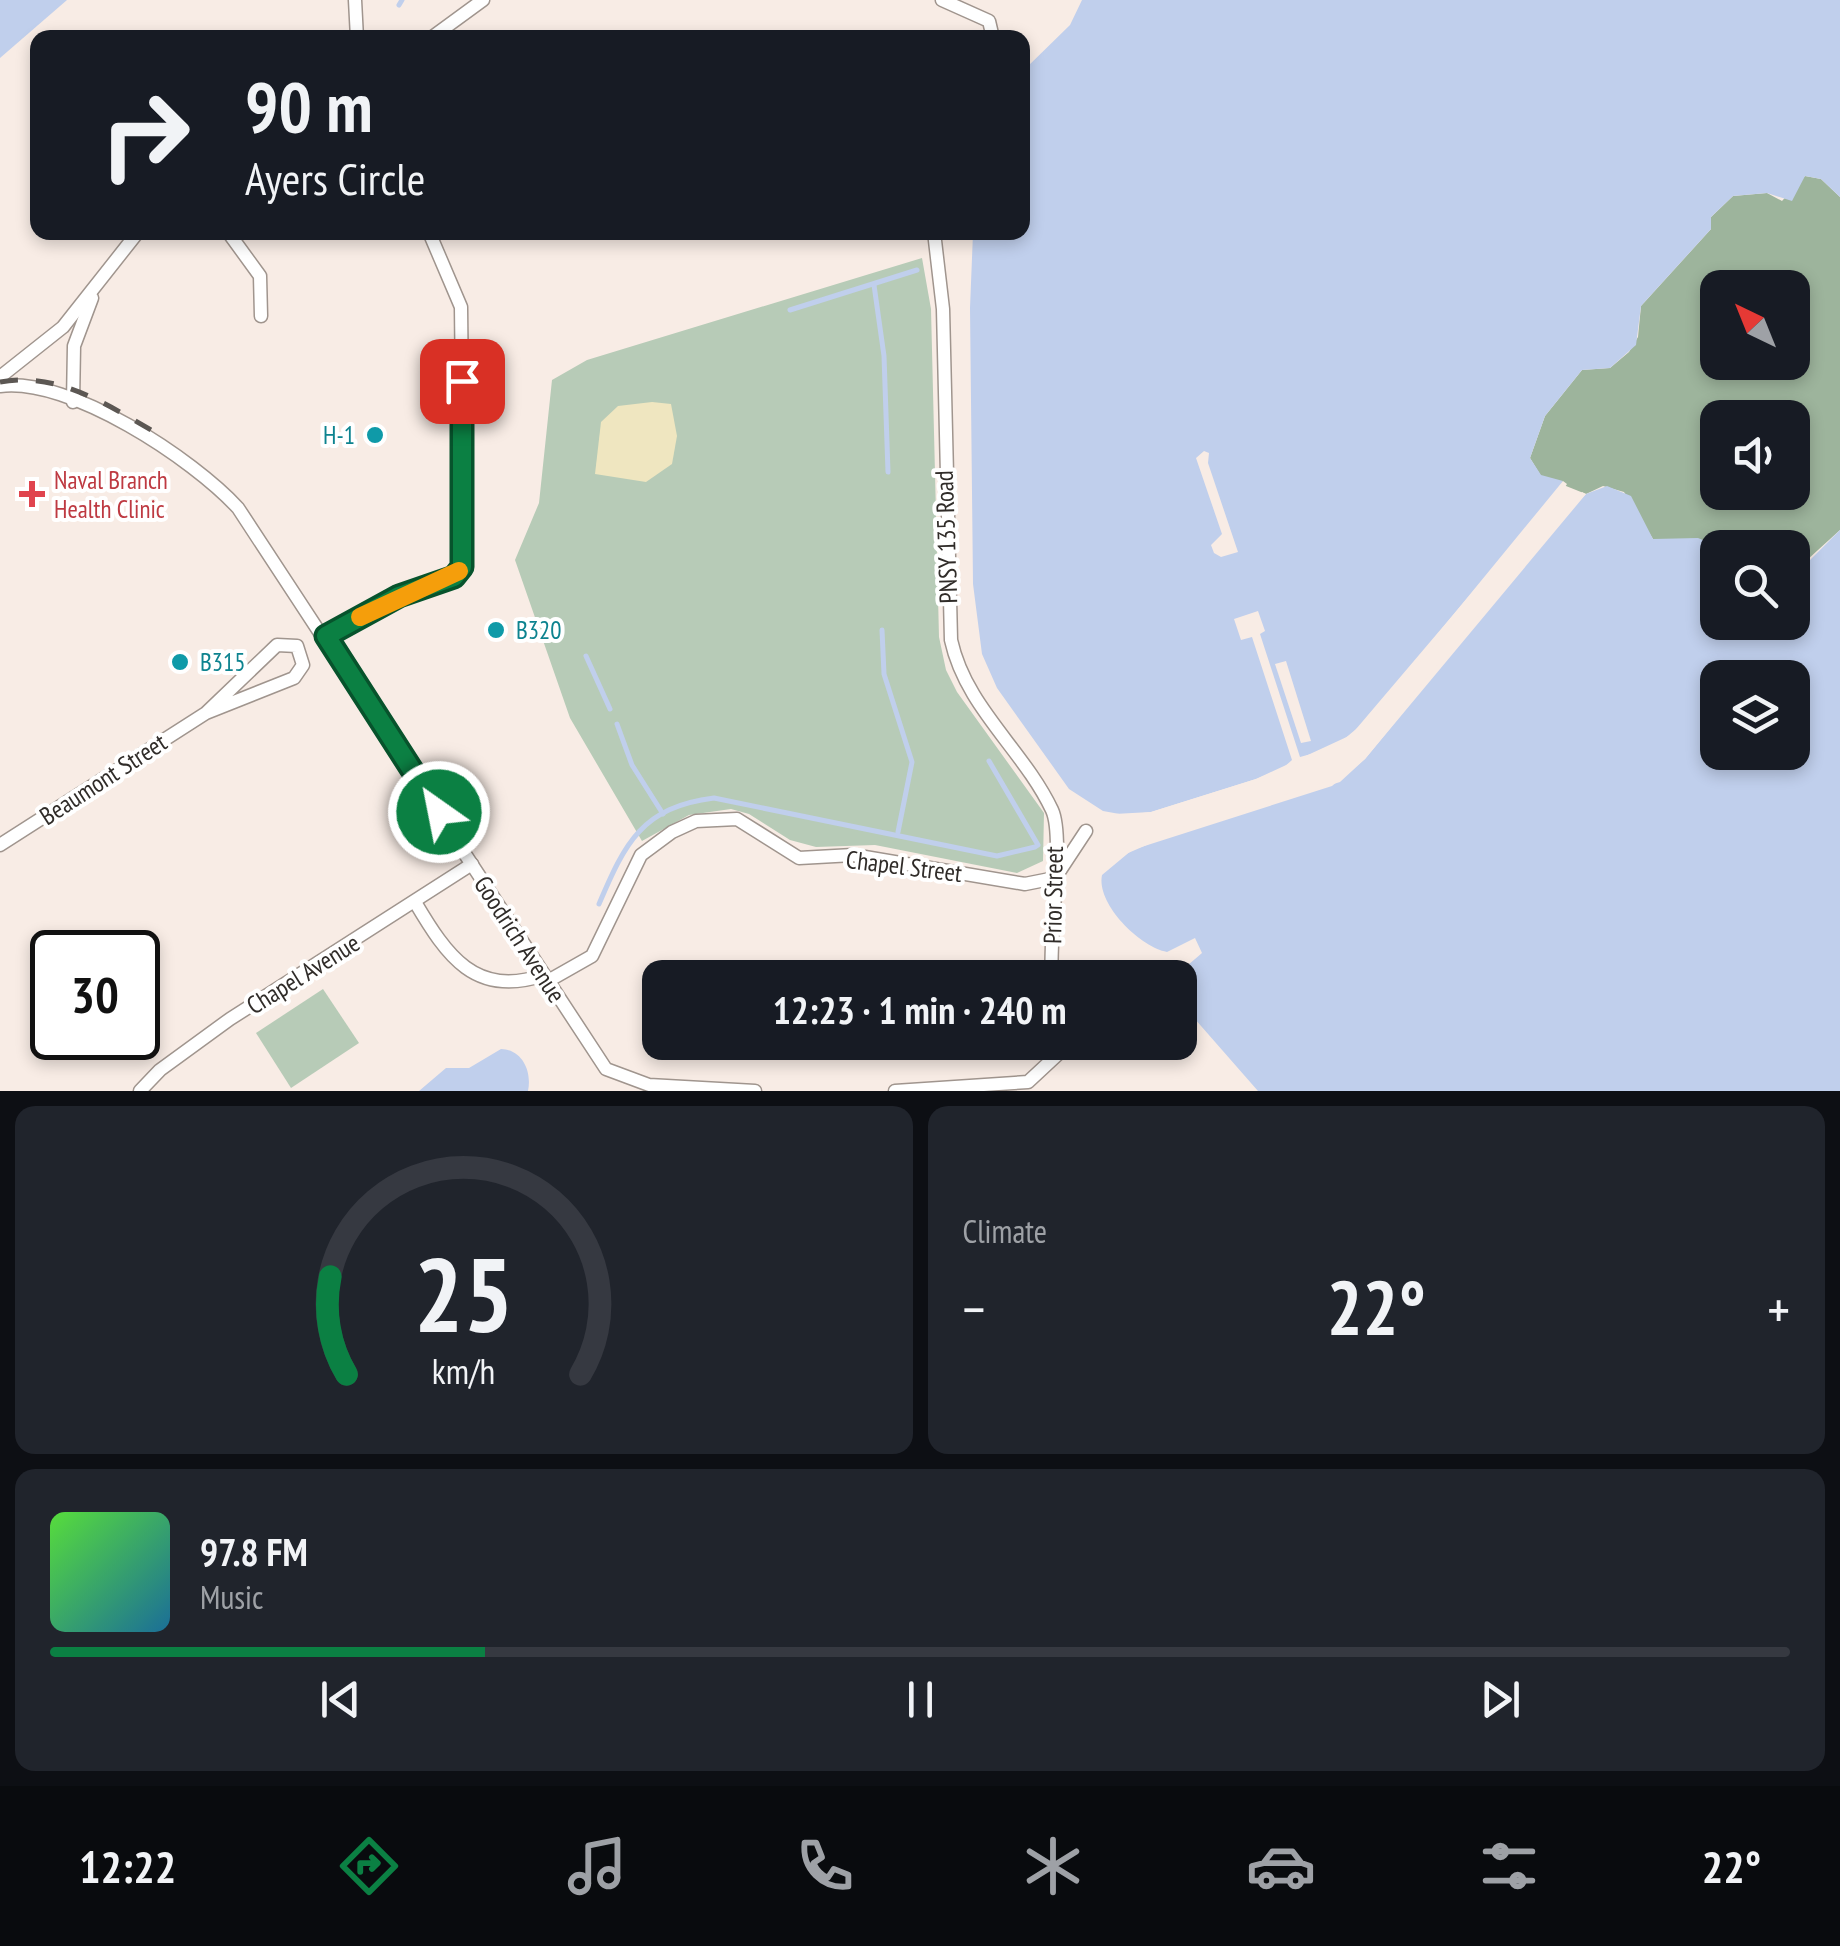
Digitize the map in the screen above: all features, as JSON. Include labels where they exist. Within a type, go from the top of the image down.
[{"type":"street","points":[[356,0],[358,30]]},
{"type":"street","points":[[441,30],[482,0]]},
{"type":"street","points":[[942,0],[989,21],[991,30]]},
{"type":"street","points":[[0,377],[50,339],[132,240]]},
{"type":"street","points":[[234,240],[260,276],[262,316]]},
{"type":"street","points":[[326,636],[399,596],[454,577],[464,563],[461,307],[432,240]]},
{"type":"street","name":"PNSY 135 Road","points":[[935,240],[944,309],[951,640],[956,664],[976,702],[1053,812]]},
{"type":"street","points":[[73,402],[74,346],[96,286]]},
{"type":"street","name":"Goodrich Avenue","points":[[0,386],[30,387],[73,402],[146,438],[217,486],[250,521],[596,1058],[618,1076],[649,1085],[755,1091]]},
{"type":"street","name":"Beaumont Street","points":[[0,845],[206,714],[294,678],[303,659],[297,646],[277,646],[206,714]]},
{"type":"street","name":"Prior Street","points":[[1053,812],[1053,960]]},
{"type":"street","name":"Chapel Street","points":[[546,978],[592,956],[642,855],[672,832],[696,821],[737,819],[799,858],[853,855],[1025,884],[1055,878]]},
{"type":"street","points":[[1055,878],[1086,830]]},
{"type":"street","name":"Chapel Avenue","points":[[140,1091],[160,1070],[230,1019],[472,864]]},
{"type":"street","points":[[414,902],[444,947],[464,967],[507,984],[546,978]]},
{"type":"street","points":[[895,1091],[1028,1082],[1052,1060]]},
{"type":"green space","points":[[1805,176],[1821,179],[1840,197],[1840,530],[1810,557],[1810,530],[1700,530],[1700,542],[1653,539],[1624,492],[1603,486],[1586,494],[1541,476],[1530,458],[1545,416],[1582,370],[1610,368],[1629,352],[1638,337],[1641,306],[1711,229],[1711,217],[1733,196],[1767,193],[1782,201]]},
{"type":"green space","points":[[922,258],[931,309],[939,637],[946,670],[957,692],[1044,813],[1043,861],[1017,873],[875,845],[816,847],[790,840],[749,814],[731,809],[689,815],[642,841],[570,718],[515,560],[539,503],[552,380],[587,360]]},
{"type":"green space","points":[[323,989],[359,1043],[291,1088],[256,1033]]},
{"type":"sand","points":[[671,404],[677,436],[672,464],[646,482],[595,474],[601,422],[618,406]]},
{"type":"water","points":[[0,0],[67,0],[30,30],[0,58]]},
{"type":"water","points":[[1082,0],[1840,0],[1840,197],[1821,179],[1805,176],[1792,201],[1767,193],[1733,196],[1711,217],[1711,229],[1641,306],[1636,345],[1610,368],[1582,370],[1545,416],[1530,458],[1541,475],[1563,481],[1555,495],[1351,735],[1256,779],[1151,812],[1125,815],[1103,811],[1069,789],[997,688],[982,654],[973,584],[973,240],[1030,240],[1030,64],[1070,25]]},
{"type":"water","points":[[1607,486],[1631,496],[1653,539],[1700,539],[1700,640],[1810,640],[1810,560],[1840,530],[1840,1091],[1258,1091],[1197,1021],[1197,960],[1194,960],[1202,953],[1195,938],[1167,952],[1145,942],[1113,911],[1102,886],[1102,875],[1132,850],[1332,786],[1365,759],[1556,525],[1586,494]]},
{"type":"water","points":[[501,1049],[515,1053],[524,1063],[528,1091],[419,1091],[446,1068],[469,1068]]},
{"type":"pier","points":[[1204,451],[1209,453],[1208,463],[1238,552],[1221,557],[1211,545],[1222,534],[1196,458]]},
{"type":"pier","points":[[1563,481],[1567,484],[1550,510],[1354,739],[1257,784],[1151,817],[1115,819],[1114,814],[1151,812],[1256,779],[1292,760],[1252,637],[1241,640],[1234,619],[1258,611],[1265,631],[1260,634],[1300,757],[1311,754],[1343,740],[1367,720]]},
{"type":"pier","points":[[1582,492],[1586,494],[1365,759],[1340,782],[1165,837],[1119,857],[1122,849],[1145,839],[1337,778],[1362,755]]},
{"type":"pier","points":[[1286,661],[1311,741],[1301,743],[1275,664]]},
{"type":"waterway","points":[[399,5],[402,0]]},
{"type":"waterway","points":[[790,310],[917,270]]},
{"type":"waterway","points":[[874,285],[884,356],[888,472]]},
{"type":"waterway","points":[[882,630],[884,674],[912,762],[898,832]]},
{"type":"waterway","points":[[586,656],[610,709]]},
{"type":"waterway","points":[[617,724],[632,765],[663,814]]},
{"type":"waterway","points":[[599,904],[618,863],[639,831],[669,810],[714,798],[997,856],[1035,847],[1038,845],[989,761]]},
{"type":"railway","points":[[0,382],[22,380],[64,387],[103,403],[160,435]]},
{"type":"slow traffic","points":[[360,617],[399,596],[454,577],[459,571]]},
{"type":"place","name":"H-1","points":[[375,435]]},
{"type":"place","name":"Naval Branch Health Clinic","points":[[32,494]]},
{"type":"place","name":"B320","points":[[496,630]]},
{"type":"place","name":"B315","points":[[180,662]]},
{"type":"route","points":[[439,812],[326,636],[399,596],[454,577],[462,567],[462,381]]}]
